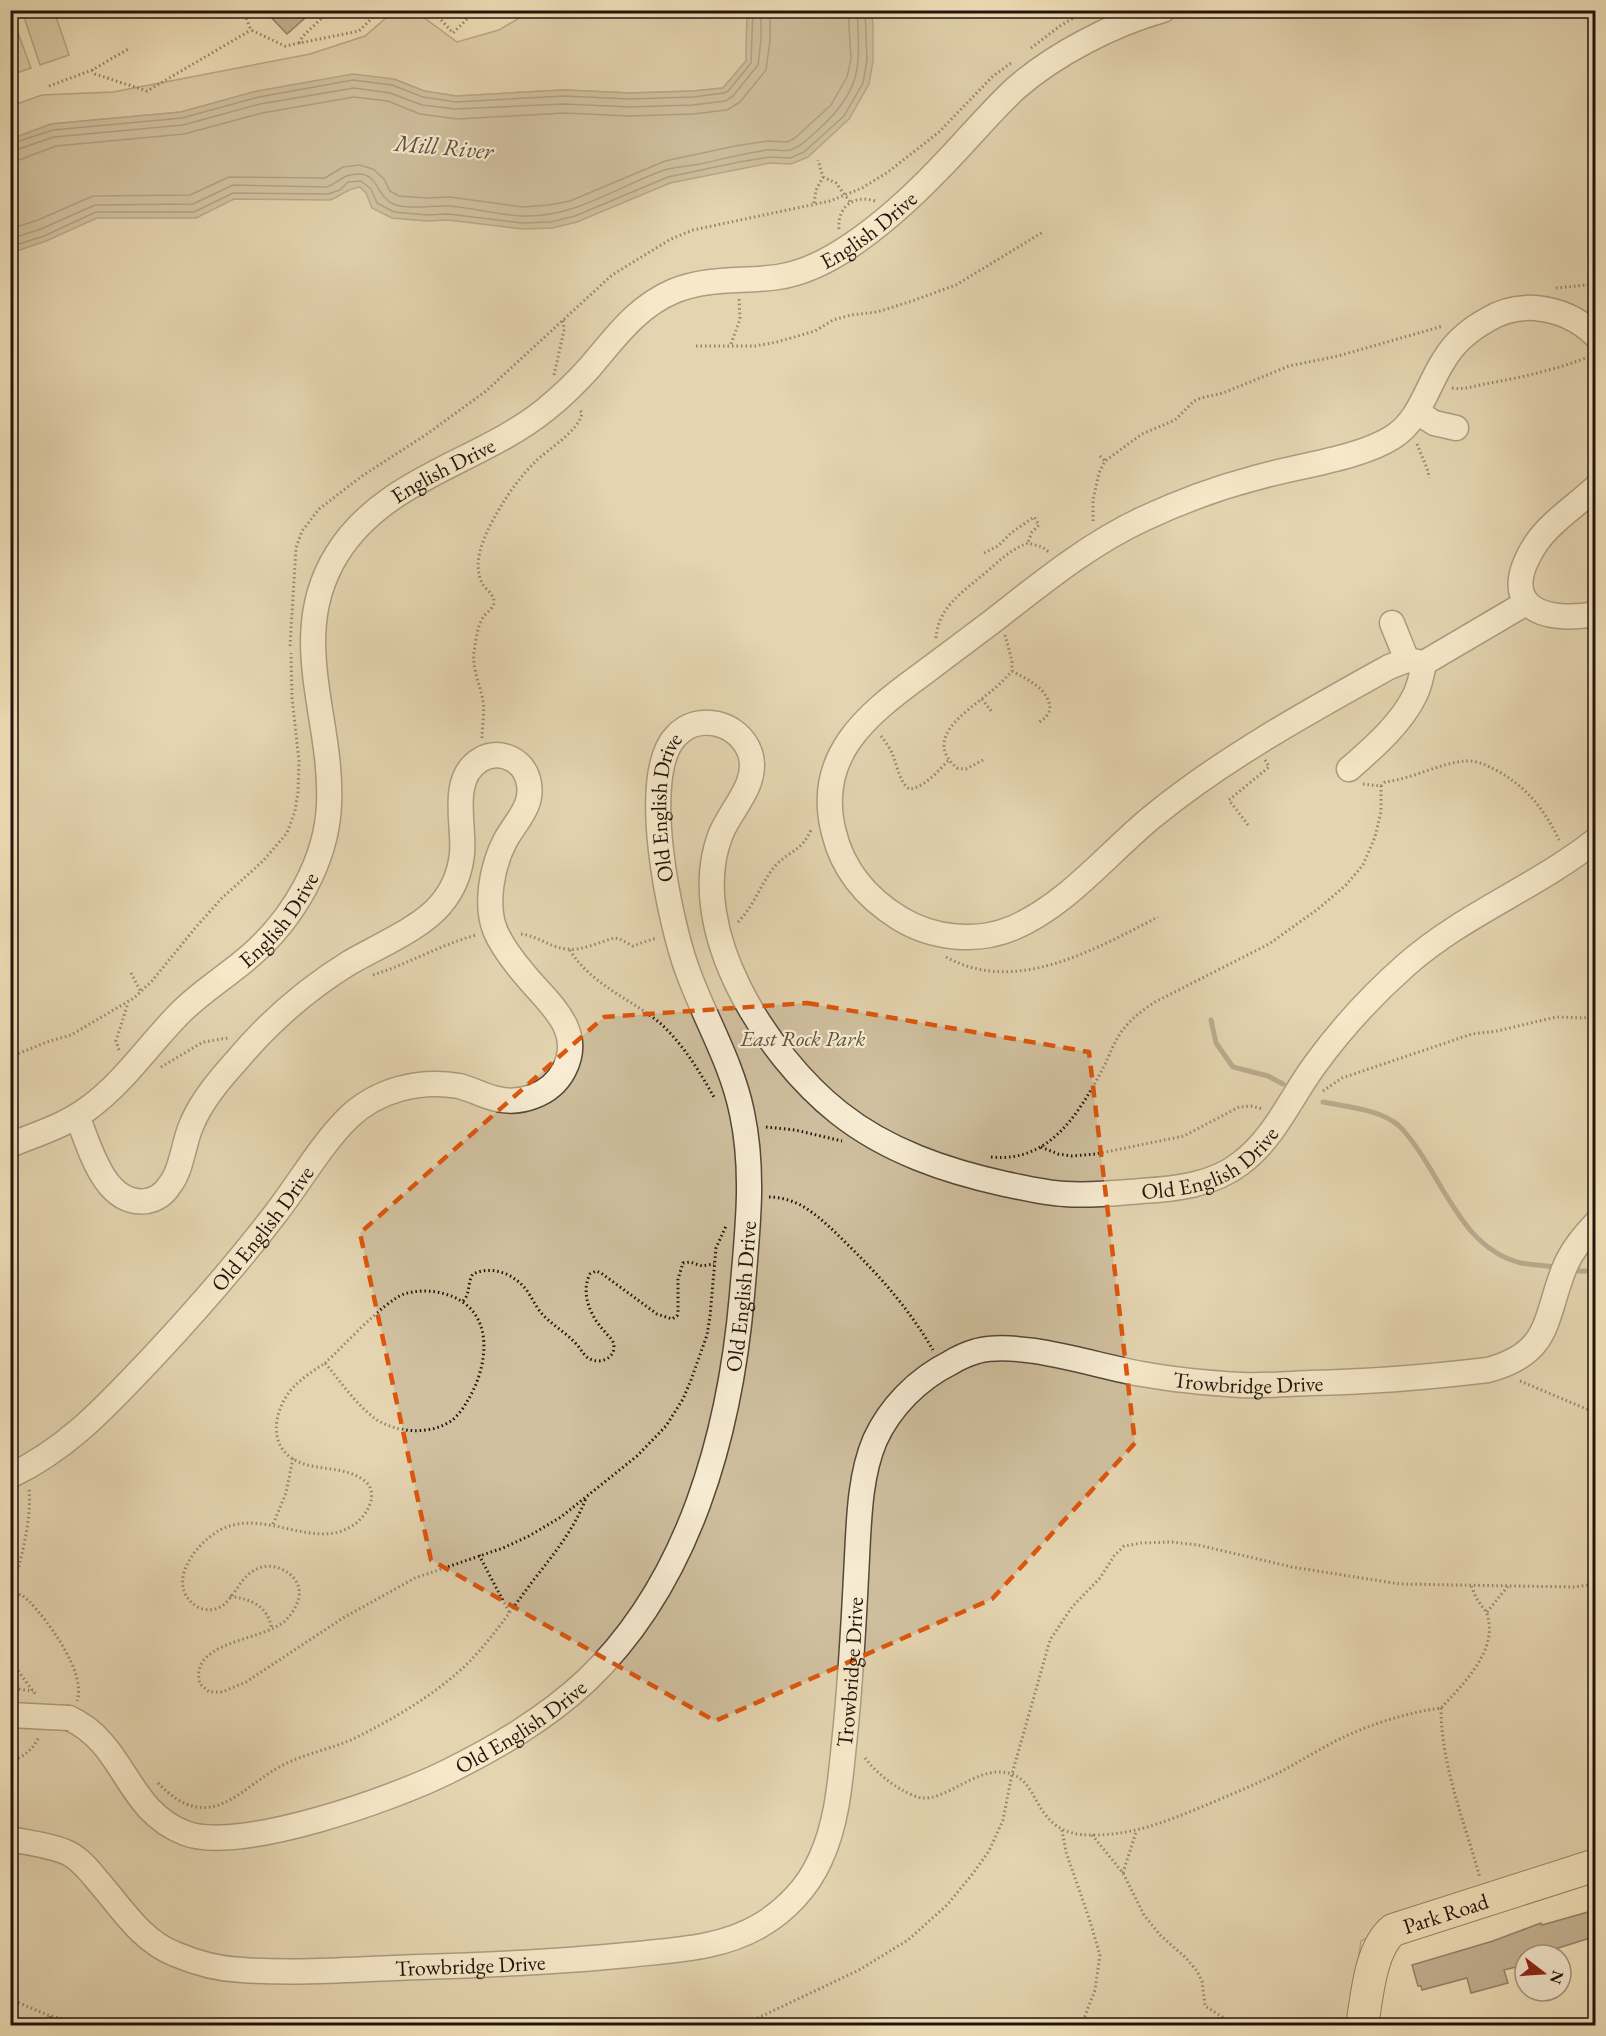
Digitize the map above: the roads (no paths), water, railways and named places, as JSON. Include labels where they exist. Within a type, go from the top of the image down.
[{"type":"main road","name":"Park Road","points":[[1362,2025],[1374,1966],[1385,1937],[1393,1930],[1596,1865]]},
{"type":"street","name":"English Drive","points":[[10,1145],[77,1116],[117,1083],[184,1010],[267,940],[284,919],[307,883],[322,846],[328,819],[329,798],[329,771],[312,658],[315,611],[328,570],[347,540],[377,509],[418,481],[512,434],[546,409],[572,387],[627,323],[654,301],[686,287],[705,282],[780,277],[804,271],[831,258],[873,228],[918,190],[1017,88],[1038,71],[1123,24],[1163,10]]},
{"type":"street","points":[[1526,603],[1416,662],[1389,667],[1334,697],[1207,776],[1152,817],[1075,886],[1030,919],[996,934],[966,937],[932,933],[916,927],[871,898],[842,858],[831,824],[829,795],[831,782],[845,745],[882,703],[1100,542],[1145,518],[1187,501],[1256,477],[1375,446],[1397,435],[1411,420],[1442,362],[1464,336],[1476,326],[1505,311],[1534,308],[1551,311],[1579,320],[1596,336]]},
{"type":"street","points":[[1411,420],[1456,428]]},
{"type":"street","points":[[1596,487],[1544,533],[1535,545],[1522,577],[1521,586],[1526,603],[1533,610],[1559,618],[1596,614]]},
{"type":"street","points":[[1355,776],[1416,693],[1416,662],[1392,622]]},
{"type":"street","name":"Old English Drive","points":[[10,1715],[69,1718],[86,1726],[104,1743],[131,1787],[146,1805],[161,1819],[187,1834],[219,1839],[252,1834],[318,1820],[401,1792],[440,1776],[522,1732],[586,1681],[616,1649],[643,1614],[666,1575],[690,1522],[713,1456],[724,1415],[740,1320],[749,1202],[746,1130],[737,1091],[725,1055],[687,970],[666,885],[659,836],[658,783],[666,750],[682,729],[692,724],[705,722],[721,724],[733,730],[750,752],[752,768],[748,785],[723,827],[717,844],[713,866],[715,910],[727,958],[755,1020],[777,1050],[816,1094],[857,1126],[894,1149],[938,1166],[986,1180],[1068,1195],[1162,1190],[1199,1184],[1225,1174],[1243,1162],[1259,1147],[1282,1118],[1319,1059],[1350,1022],[1401,970],[1460,923],[1539,880],[1596,840]]},
{"type":"street","name":"Old English Drive","points":[[17,1472],[52,1453],[107,1406],[204,1302],[242,1257],[329,1140],[357,1110],[374,1098],[391,1091],[423,1085],[460,1087],[493,1098],[522,1101],[536,1096],[556,1082],[563,1073],[570,1048],[565,1025],[557,1010],[524,974],[505,948],[506,931],[491,914],[491,895],[497,863],[507,837],[526,809],[530,788],[525,770],[508,757],[500,755],[484,758],[468,772],[461,798],[463,848],[460,867],[454,884],[441,904],[428,917],[348,964],[308,991],[260,1034],[224,1075],[196,1116],[173,1180],[167,1190],[157,1198],[143,1201],[132,1200],[115,1192],[100,1172],[77,1116]]},
{"type":"street","name":"Trowbridge Drive","points":[[10,1839],[68,1853],[87,1868],[149,1940],[169,1952],[194,1962],[222,1968],[338,1970],[587,1959],[716,1944],[738,1936],[779,1912],[808,1881],[819,1862],[835,1816],[847,1723],[865,1473],[874,1442],[886,1420],[899,1402],[920,1382],[943,1366],[967,1354],[998,1348],[1042,1353],[1144,1374],[1208,1383],[1248,1385],[1350,1382],[1488,1370],[1504,1366],[1531,1349],[1542,1336],[1564,1269],[1572,1252],[1596,1223]]},
{"type":"water","name":"Mill River","points":[[747,11],[870,11],[873,22],[873,61],[869,84],[849,119],[808,157],[791,164],[770,163],[670,183],[577,222],[552,228],[522,229],[448,220],[392,218],[372,208],[366,193],[360,187],[330,200],[234,199],[196,218],[97,218],[46,241],[11,253],[11,139],[51,124],[181,112],[257,91],[353,74],[394,79],[424,91],[456,96],[564,90],[630,93],[723,88],[746,61]]},
{"type":"waterway","points":[[1211,1020],[1216,1043],[1233,1067],[1268,1076],[1283,1084]]},
{"type":"waterway","points":[[1323,1102],[1382,1115],[1398,1125],[1420,1152],[1457,1213],[1478,1238],[1505,1257],[1521,1263],[1553,1267]]},
{"type":"waterway","points":[[1577,1271],[1596,1271]]},
{"type":"park label","name":"East Rock Park","points":[[803,1038]]}]
